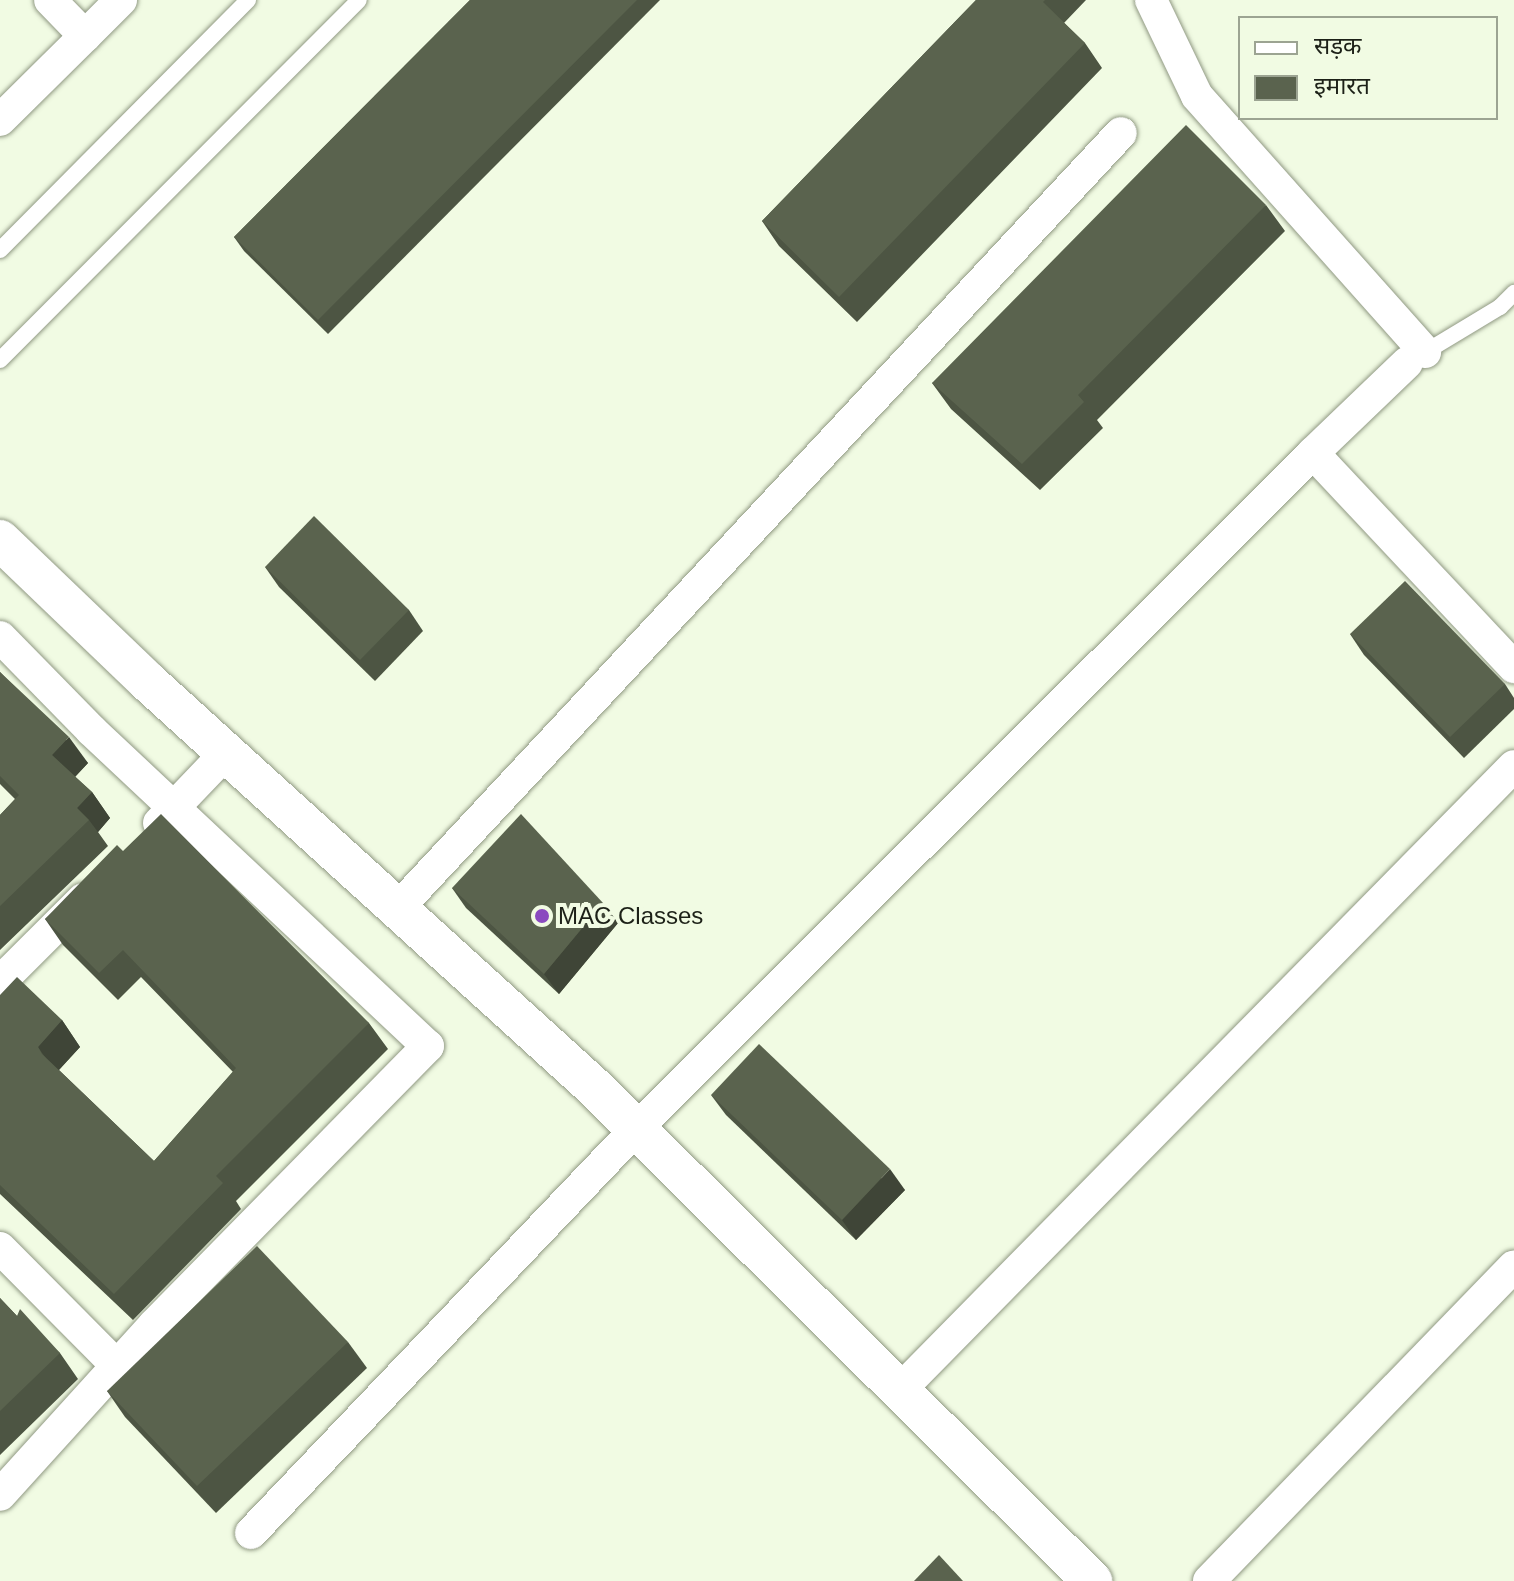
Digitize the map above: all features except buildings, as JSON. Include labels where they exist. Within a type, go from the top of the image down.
[{"type":"street","points":[[50,0],[85,36]]},
{"type":"street","points":[[0,120],[121,0]]},
{"type":"street","points":[[251,1533],[636,1129],[1313,453],[1416,357],[1197,96],[1151,0]]},
{"type":"street","points":[[397,909],[1121,133]]},
{"type":"street","points":[[1313,453],[1514,667]]},
{"type":"street","points":[[0,540],[226,753],[636,1129],[1092,1581]]},
{"type":"street","points":[[0,637],[174,808],[428,1046],[154,1325],[119,1368],[0,1495]]},
{"type":"street","points":[[141,840],[226,753]]},
{"type":"street","points":[[900,1390],[1514,766]]},
{"type":"street","points":[[0,982],[109,873]]},
{"type":"street","points":[[0,1248],[119,1368]]},
{"type":"street","points":[[1209,1581],[1514,1266]]},
{"type":"lane","points":[[0,250],[248,0]]},
{"type":"lane","points":[[0,360],[359,0]]},
{"type":"lane","points":[[1416,357],[1500,307],[1514,293]]},
{"type":"place","name":"MAC Classes","points":[[542,916]]}]
